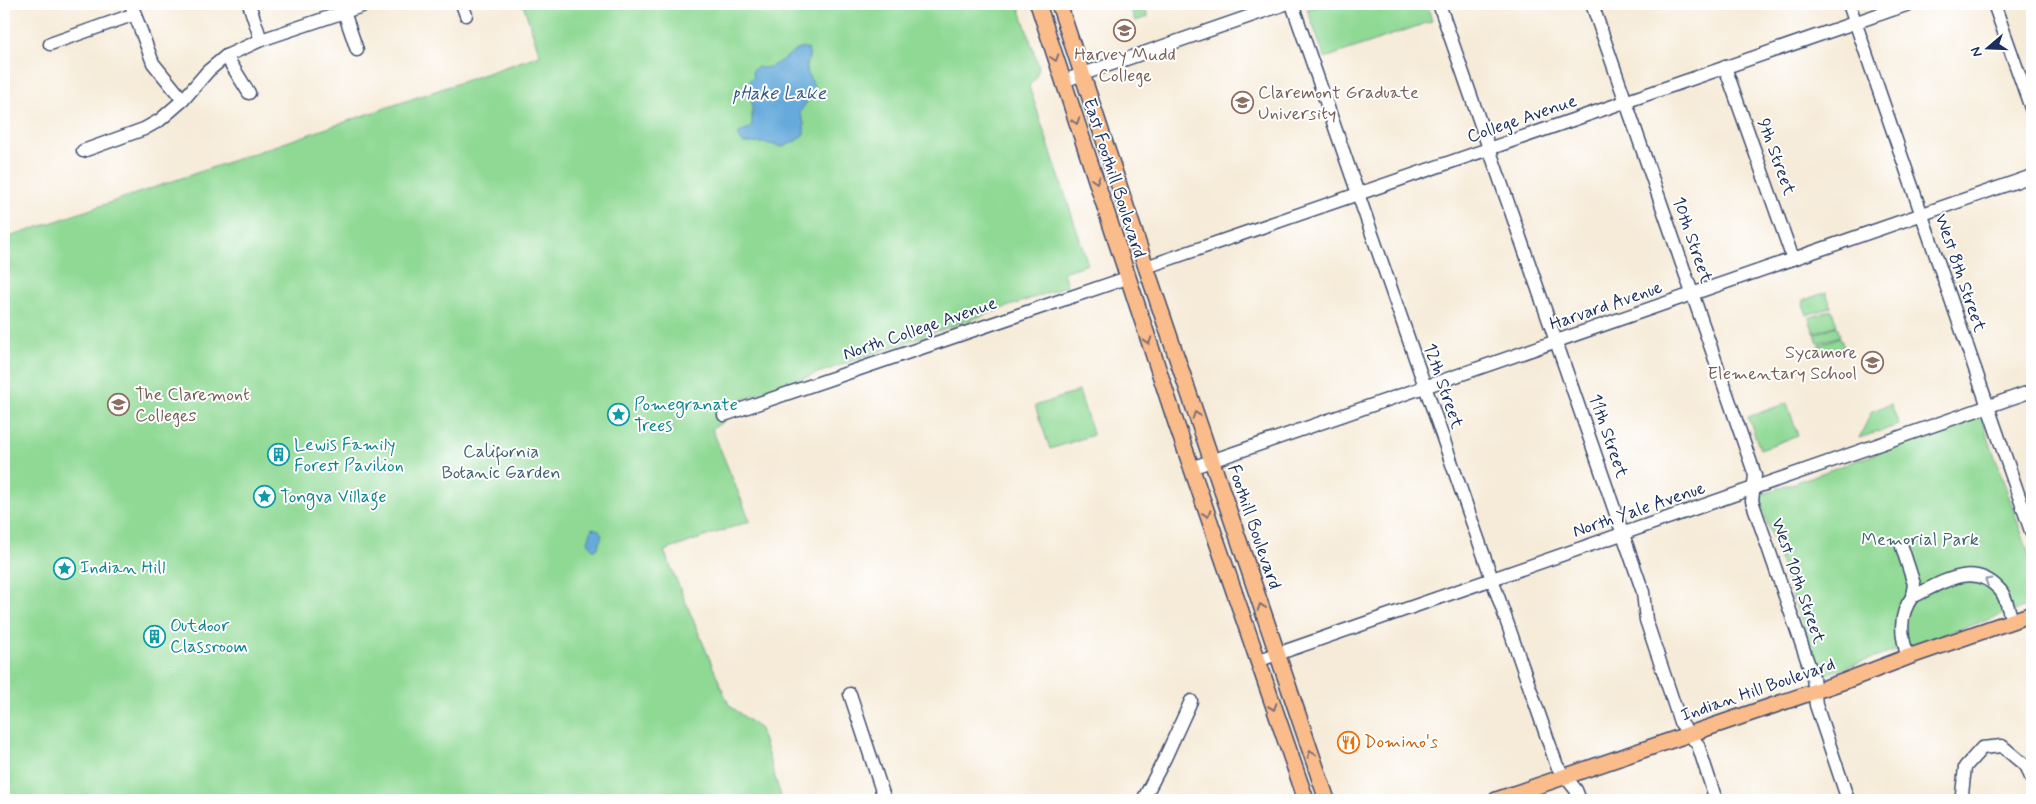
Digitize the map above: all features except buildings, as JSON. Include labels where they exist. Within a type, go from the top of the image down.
[{"type":"main road","name":"East Foothill Boulevard","points":[[1038,4],[1127,278]]},
{"type":"main road","name":"East Foothill Boulevard","points":[[1059,4],[1146,267]]},
{"type":"main road","points":[[1106,212],[1118,228],[1131,260],[1135,264],[1146,267]]},
{"type":"main road","name":"Foothill Boulevard","points":[[1146,267],[1327,800]]},
{"type":"main road","points":[[1166,326],[1155,320],[1152,316],[1136,277],[1127,278],[1306,800]]},
{"type":"main road","name":"Indian Hill Boulevard","points":[[1496,800],[1815,691],[2032,614]]},
{"type":"street","points":[[249,4],[261,40]]},
{"type":"street","points":[[83,151],[144,129],[160,120],[183,100],[208,70],[226,56],[261,40],[368,4]]},
{"type":"street","points":[[1063,80],[1286,4]]},
{"type":"street","name":"12th Street","points":[[1292,4],[1557,766],[1576,790],[1580,800]]},
{"type":"street","name":"11th Street","points":[[1439,4],[1643,592],[1646,620],[1680,722],[1698,746],[1716,800]]},
{"type":"street","name":"10th Street","points":[[1592,4],[1755,475],[1755,488]]},
{"type":"street","name":"West 8th Street","points":[[1849,4],[2032,534]]},
{"type":"street","name":"College Avenue","points":[[1146,267],[1909,4]]},
{"type":"street","points":[[1994,4],[2032,111]]},
{"type":"street","points":[[50,44],[133,9],[153,63],[183,100]]},
{"type":"street","points":[[344,12],[357,50]]},
{"type":"street","points":[[226,56],[249,93]]},
{"type":"street","name":"9th Street","points":[[1725,67],[1793,259]]},
{"type":"street","name":"Harvard Avenue","points":[[1191,468],[2032,176]]},
{"type":"street","name":"North College Avenue","points":[[724,415],[1127,278]]},
{"type":"street","name":"North Yale Avenue","points":[[1257,661],[2032,392]]},
{"type":"street","name":"West 10th Street","points":[[1755,488],[1752,501],[1813,677],[1816,705],[1848,800]]},
{"type":"street","points":[[1902,547],[1914,584],[1912,597]]},
{"type":"street","points":[[1908,657],[1903,642],[1902,623],[1906,604],[1912,597],[1961,574],[1977,575],[2000,589],[2012,621]]},
{"type":"street","points":[[850,694],[885,800]]},
{"type":"street","points":[[1143,800],[1191,701]]},
{"type":"street","points":[[1964,800],[1962,794],[1965,767],[1982,748],[2002,746],[2027,767],[2032,780]]},
{"type":"green space","name":"California Botanic Garden","points":[[523,4],[1018,4],[1039,67],[1036,78],[1029,86],[1088,264],[1063,272],[1067,286],[741,400],[722,409],[726,420],[712,429],[750,521],[664,551],[729,705],[760,729],[782,800],[4,800],[4,239],[540,55]]},
{"type":"green space","points":[[1129,4],[1144,4],[1148,17],[1135,21]]},
{"type":"green space","points":[[1323,4],[1427,4],[1432,21],[1325,58],[1307,9]]},
{"type":"green space","points":[[1826,292],[1831,307],[1807,315],[1802,301]]},
{"type":"green space","points":[[1832,310],[1837,325],[1814,333],[1809,318]]},
{"type":"green space","points":[[1837,326],[1840,336],[1818,343],[1815,334]]},
{"type":"green space","points":[[1840,337],[1844,347],[1822,354],[1819,345]]},
{"type":"green space","points":[[1079,391],[1093,435],[1050,449],[1035,406]]},
{"type":"green space","points":[[1787,403],[1798,436],[1760,449],[1748,417]]},
{"type":"green space","points":[[1891,404],[1899,425],[1859,438],[1872,411]]},
{"type":"green space","name":"Memorial Park","points":[[1981,417],[2032,563],[2032,605],[1820,676],[1758,496]]},
{"type":"water","name":"pHake Lake","points":[[803,48],[808,49],[809,58],[806,69],[815,88],[800,113],[804,123],[804,134],[783,147],[766,143],[743,143],[739,133],[750,128],[752,125],[752,102],[745,92],[745,85],[754,76],[752,71],[757,67],[763,68],[775,65]]},
{"type":"water","points":[[592,528],[599,530],[602,535],[597,549],[594,550],[588,542]]},
{"type":"place","name":"Harvey Mudd College","points":[[1125,30]]},
{"type":"place","name":"Claremont Graduate University","points":[[1242,103]]},
{"type":"place","name":"Sycamore Elementary School","points":[[1873,363]]},
{"type":"place","name":"The Claremont Colleges","points":[[119,405]]},
{"type":"place","name":"Pomegranate Trees","points":[[618,415]]},
{"type":"place","name":"Lewis Family Forest Pavilion","points":[[278,455]]},
{"type":"place","name":"Tongva Village","points":[[264,497]]},
{"type":"place","name":"Indian Hill","points":[[64,568]]},
{"type":"place","name":"Outdoor Classroom","points":[[154,636]]},
{"type":"place","name":"Domino's","points":[[1348,742]]}]
